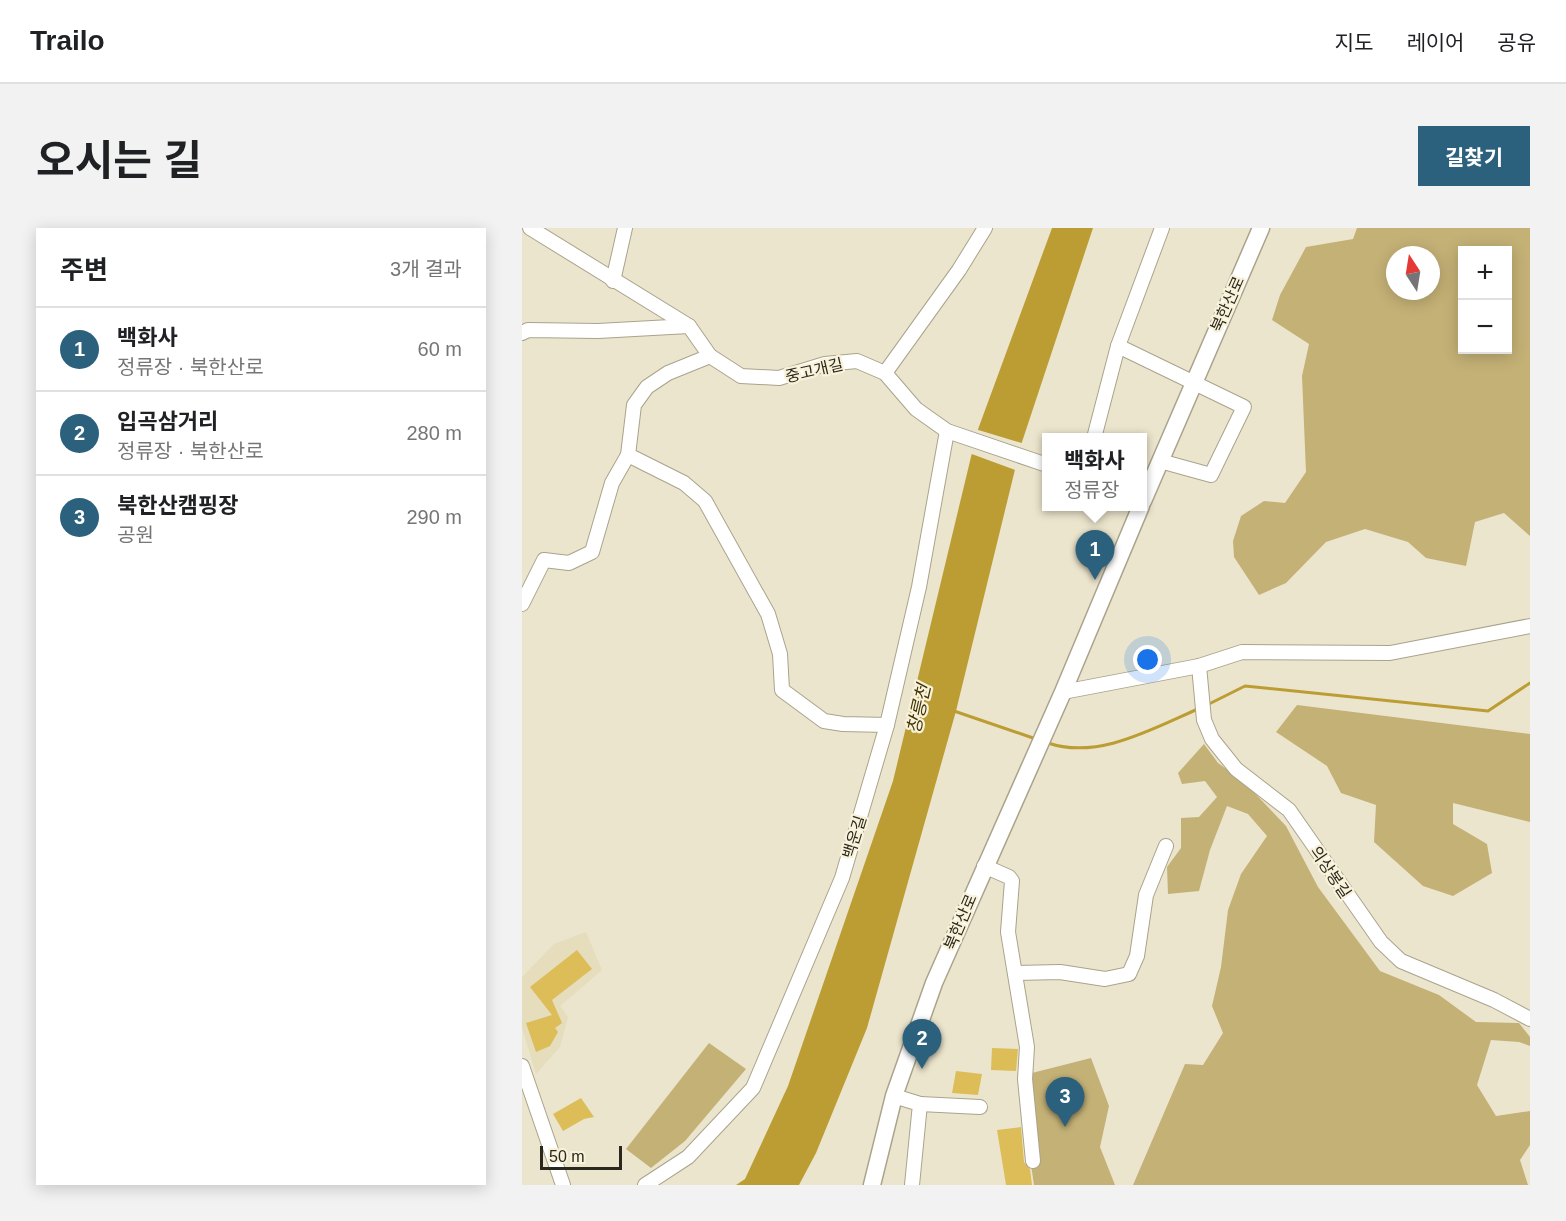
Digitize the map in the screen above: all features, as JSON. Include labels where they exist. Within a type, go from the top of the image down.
[{"type":"main road","name":"북한산로","points":[[1147,492],[1261,228]]},
{"type":"main road","points":[[1062,692],[1139,511]]},
{"type":"main road","name":"북한산로","points":[[872,1184],[894,1096],[934,983],[1062,692]]},
{"type":"street","name":"중고개길","points":[[530,228],[689,326],[710,356],[741,376],[779,378],[825,364],[857,360],[885,373],[916,409],[947,431],[1042,464]]},
{"type":"street","points":[[613,281],[626,228]]},
{"type":"street","points":[[885,373],[959,270],[985,228]]},
{"type":"street","points":[[1095,433],[1118,346],[1162,228]]},
{"type":"street","points":[[522,333],[528,330],[598,331],[689,326]]},
{"type":"street","points":[[1118,346],[1244,407],[1211,475],[1160,461]]},
{"type":"street","points":[[522,604],[544,560],[569,563],[591,552],[612,483],[628,455],[634,405],[647,387],[668,373],[710,356]]},
{"type":"street","name":"백운길","points":[[645,1185],[688,1157],[753,1088],[842,878],[887,724],[919,587],[947,431]]},
{"type":"street","points":[[628,455],[684,483],[705,501],[768,614],[780,654],[782,690],[824,721],[843,724],[887,724]]},
{"type":"street","points":[[1062,692],[1199,666],[1242,652],[1390,653],[1530,626]]},
{"type":"street","name":"의상봉길","points":[[1199,666],[1204,720],[1212,739],[1236,769],[1289,810],[1381,942],[1401,961],[1494,999],[1530,1019]]},
{"type":"street","points":[[1015,973],[1060,972],[1105,979],[1129,974],[1137,956],[1146,895],[1166,846]]},
{"type":"street","points":[[984,866],[1009,877],[1011,881],[1008,932],[1027,1047],[1025,1079],[1033,1161]]},
{"type":"street","points":[[522,1066],[563,1185]]},
{"type":"street","points":[[894,1096],[920,1104],[980,1107]]},
{"type":"street","points":[[912,1185],[920,1104]]},
{"type":"shaded area","points":[[1357,228],[1530,228],[1530,536],[1504,513],[1475,522],[1466,566],[1426,558],[1408,542],[1365,529],[1326,542],[1286,583],[1259,595],[1234,557],[1233,541],[1241,516],[1264,501],[1285,503],[1306,472],[1302,376],[1309,344],[1272,320],[1280,295],[1306,247],[1353,239]]},
{"type":"shaded area","points":[[1297,705],[1530,734],[1530,822],[1453,803],[1453,824],[1487,844],[1492,873],[1453,896],[1423,886],[1374,842],[1376,805],[1341,793],[1327,766],[1276,732]]},
{"type":"shaded area","points":[[1204,744],[1218,763],[1244,782],[1286,826],[1318,887],[1380,971],[1439,995],[1476,1022],[1519,1023],[1530,1037],[1530,1046],[1519,1042],[1491,1040],[1477,1085],[1496,1116],[1530,1111],[1530,1145],[1520,1160],[1528,1185],[1133,1185],[1185,1064],[1203,1065],[1223,1033],[1212,1006],[1221,967],[1228,910],[1241,874],[1267,836],[1248,814],[1227,806],[1210,850],[1199,891],[1168,894],[1167,867],[1181,848],[1181,818],[1199,817],[1217,797],[1205,781],[1182,784],[1178,773]]},
{"type":"shaded area","points":[[586,932],[602,970],[560,1006],[568,1017],[560,1047],[536,1074],[522,1028],[522,977],[554,944]]},
{"type":"shaded area","points":[[709,1043],[746,1069],[685,1141],[651,1168],[626,1149]]},
{"type":"shaded area","points":[[1091,1058],[1109,1106],[1100,1147],[1115,1185],[1034,1185],[1019,1084],[1032,1073]]},
{"type":"water","name":"창릉천","points":[[1052,228],[1093,228],[1021,445],[956,711],[867,1028],[816,1153],[799,1185],[736,1185],[745,1179],[788,1086],[893,781],[977,432]]},
{"type":"pier","points":[[975,429],[1025,444],[1018,471],[969,453]]},
{"type":"building","points":[[577,950],[592,969],[552,1000],[562,1023],[555,1028],[558,1032],[550,1046],[536,1052],[526,1023],[552,1015],[530,987]]},
{"type":"building","points":[[992,1048],[1018,1049],[1016,1071],[991,1070]]},
{"type":"building","points":[[956,1071],[982,1074],[978,1095],[952,1093]]},
{"type":"building","points":[[581,1098],[594,1117],[584,1119],[563,1131],[553,1114]]},
{"type":"building","points":[[1021,1127],[1024,1162],[1030,1169],[1032,1185],[1006,1185],[997,1130]]},
{"type":"waterway","points":[[1207,705],[1245,686],[1488,711],[1530,683]]},
{"type":"waterway","points":[[1048,743],[1086,748],[1105,745],[1144,733],[1198,709]]},
{"type":"waterway","points":[[954,711],[1036,739]]},
{"type":"place","name":"백화사","points":[[1095,580]]},
{"type":"place","name":"입곡삼거리","points":[[922,1069]]},
{"type":"place","name":"북한산캠핑장","points":[[1065,1127]]}]
